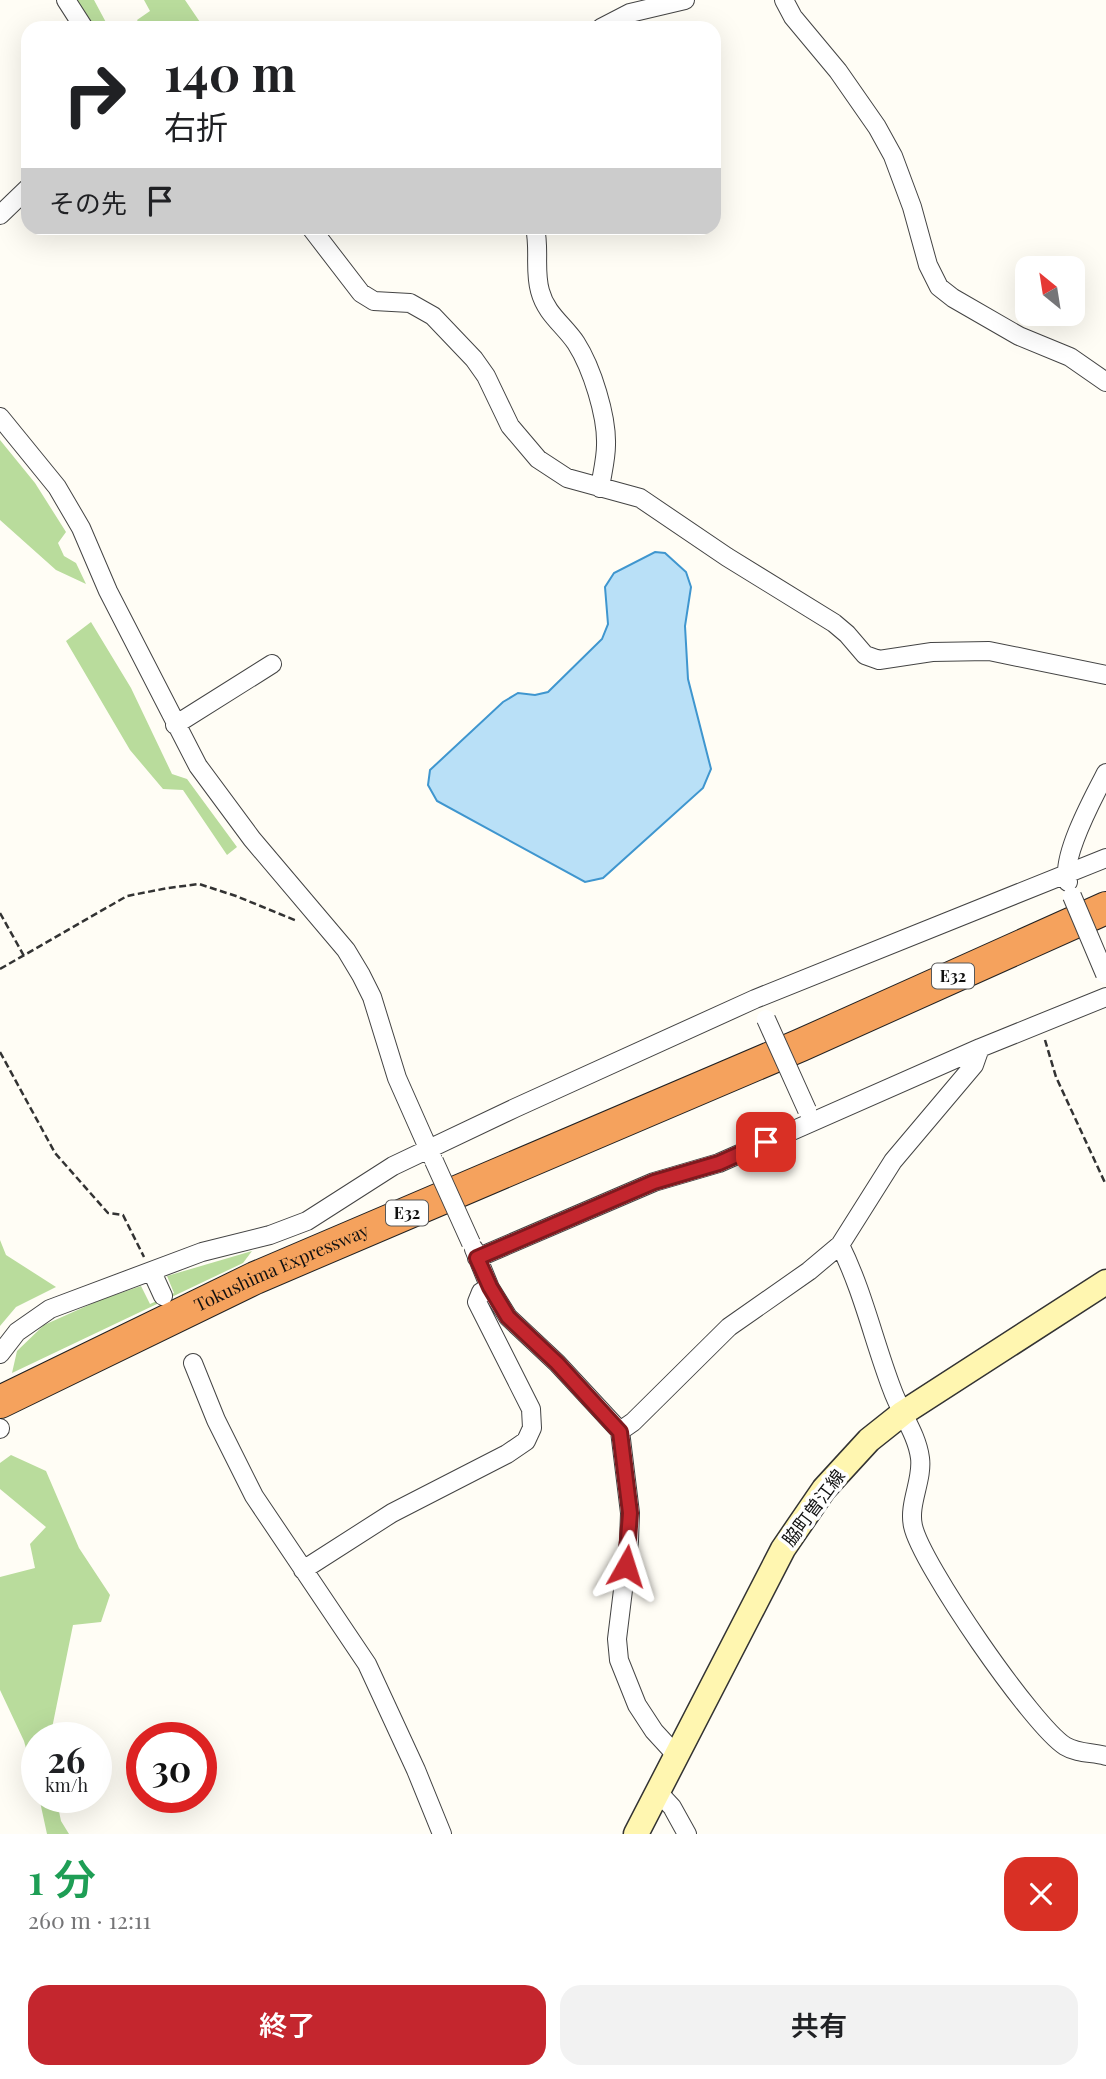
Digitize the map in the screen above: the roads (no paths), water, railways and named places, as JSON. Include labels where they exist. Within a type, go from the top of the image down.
[{"type":"highway","name":"Tokushima Expressway","points":[[9,1397],[255,1278],[800,1045],[1106,908]]},
{"type":"highway","name":"Tokushima Expressway","points":[[800,1045],[1106,930]]},
{"type":"main road","name":"脇町曽江線","points":[[636,1834],[783,1549],[824,1489],[869,1440],[902,1413],[1106,1282]]},
{"type":"street","points":[[66,0],[80,21]]},
{"type":"street","points":[[615,21],[630,13],[685,0]]},
{"type":"street","points":[[784,0],[793,17],[838,71],[877,127],[893,156],[912,207],[928,265],[939,287],[1019,336],[1070,357],[1106,382]]},
{"type":"street","points":[[0,215],[21,195]]},
{"type":"street","points":[[316,235],[361,293],[374,301],[410,303],[433,316],[474,359],[486,376],[510,426],[538,459],[567,478],[640,498],[727,557],[834,623],[865,655],[879,660],[932,652],[989,651],[1106,675]]},
{"type":"street","points":[[537,235],[536,270],[540,292],[550,314],[585,359],[604,417],[606,446],[600,488]]},
{"type":"street","points":[[0,417],[57,487],[81,528],[108,591],[198,766],[252,839],[346,950],[362,975],[372,997],[397,1078],[490,1287],[508,1317],[557,1363],[620,1432],[630,1513],[617,1639],[619,1660],[637,1705],[654,1731],[676,1755]]},
{"type":"street","points":[[175,725],[272,664]]},
{"type":"street","points":[[1105,975],[1065,875],[1078,831],[1106,773]]},
{"type":"street","points":[[0,1354],[17,1332],[50,1308],[202,1252],[270,1235],[307,1221],[393,1166],[431,1154],[755,999],[1106,858]]},
{"type":"street","points":[[474,1250],[654,1182],[719,1163],[810,1116],[1106,997]]},
{"type":"street","points":[[755,999],[810,1116]]},
{"type":"street","points":[[620,1432],[729,1327],[809,1271],[840,1245],[893,1161],[974,1065],[979,1048]]},
{"type":"street","points":[[840,1245],[920,1459],[912,1524],[923,1555],[983,1647],[1045,1730],[1067,1747],[1087,1754],[1106,1755]]},
{"type":"street","points":[[152,1272],[163,1296]]},
{"type":"street","points":[[303,1570],[392,1513],[507,1454],[526,1441],[532,1428],[531,1409],[477,1302],[481,1292],[490,1287]]},
{"type":"street","points":[[193,1363],[216,1420],[254,1496],[367,1664],[442,1834]]},
{"type":"street","points":[[659,1793],[672,1807],[687,1834]]},
{"type":"water","points":[[655,552],[665,553],[686,572],[691,587],[685,626],[688,679],[711,769],[703,788],[603,878],[585,882],[437,801],[428,785],[430,770],[503,702],[518,693],[535,695],[548,692],[602,639],[608,624],[605,587],[614,573]]}]
